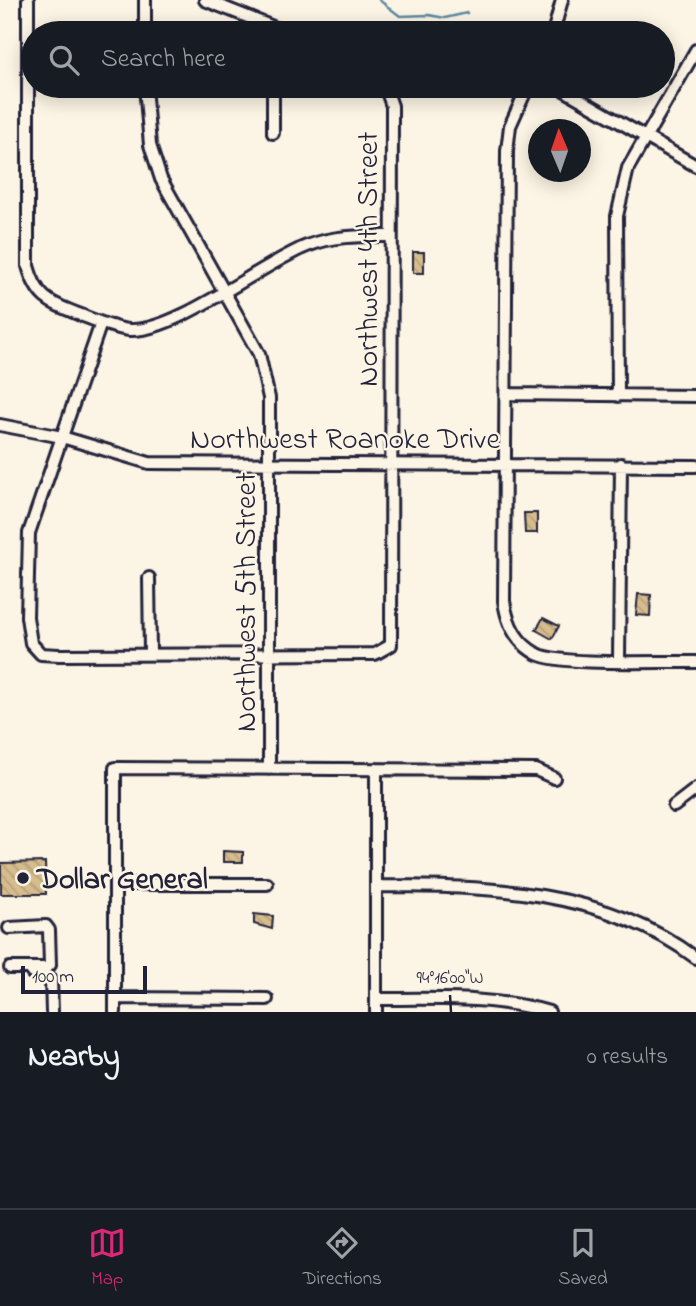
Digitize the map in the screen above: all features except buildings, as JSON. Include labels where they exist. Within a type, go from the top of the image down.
[{"type":"street","points":[[28,0],[28,21]]},
{"type":"street","points":[[145,0],[145,21]]},
{"type":"street","points":[[205,0],[257,21]]},
{"type":"street","points":[[556,21],[562,0]]},
{"type":"street","points":[[675,86],[696,50]]},
{"type":"street","points":[[28,98],[28,266],[33,282],[44,299],[101,323],[130,330],[158,326],[303,247],[350,235],[391,236]]},
{"type":"street","name":"Northwest 5th Street","points":[[146,98],[150,145],[162,179],[258,354],[269,398],[269,769]]},
{"type":"street","points":[[273,98],[273,133]]},
{"type":"street","name":"Northwest 4th Street","points":[[269,654],[375,654],[391,645],[392,106],[389,98]]},
{"type":"street","points":[[523,98],[510,126],[507,151],[506,619],[516,636],[538,654],[566,660],[696,662]]},
{"type":"street","points":[[578,98],[696,166]]},
{"type":"street","points":[[618,396],[617,216],[628,167],[668,98]]},
{"type":"street","points":[[101,323],[29,533],[27,618],[30,643],[41,654],[269,654]]},
{"type":"street","points":[[508,394],[696,396]]},
{"type":"street","name":"Northwest Roanoke Drive","points":[[0,425],[62,437],[149,463],[507,462],[696,466]]},
{"type":"street","points":[[619,660],[621,464]]},
{"type":"street","points":[[149,578],[150,653]]},
{"type":"street","points":[[115,1012],[115,768],[537,770],[554,778]]},
{"type":"street","points":[[376,769],[376,1012]]},
{"type":"street","points":[[674,806],[696,789]]},
{"type":"street","points":[[115,884],[267,884]]},
{"type":"street","points":[[376,886],[472,886],[575,902],[656,934],[696,958]]},
{"type":"street","points":[[9,928],[46,926],[50,930],[50,965],[46,968],[10,971],[39,973],[51,979],[52,1012]]},
{"type":"street","points":[[116,998],[267,999]]},
{"type":"street","points":[[376,999],[474,999],[507,1002],[549,1012]]},
{"type":"waterway","points":[[379,0],[400,16],[429,15],[445,18],[467,13]]},
{"type":"place","name":"Dollar General","points":[[23,878]]}]
